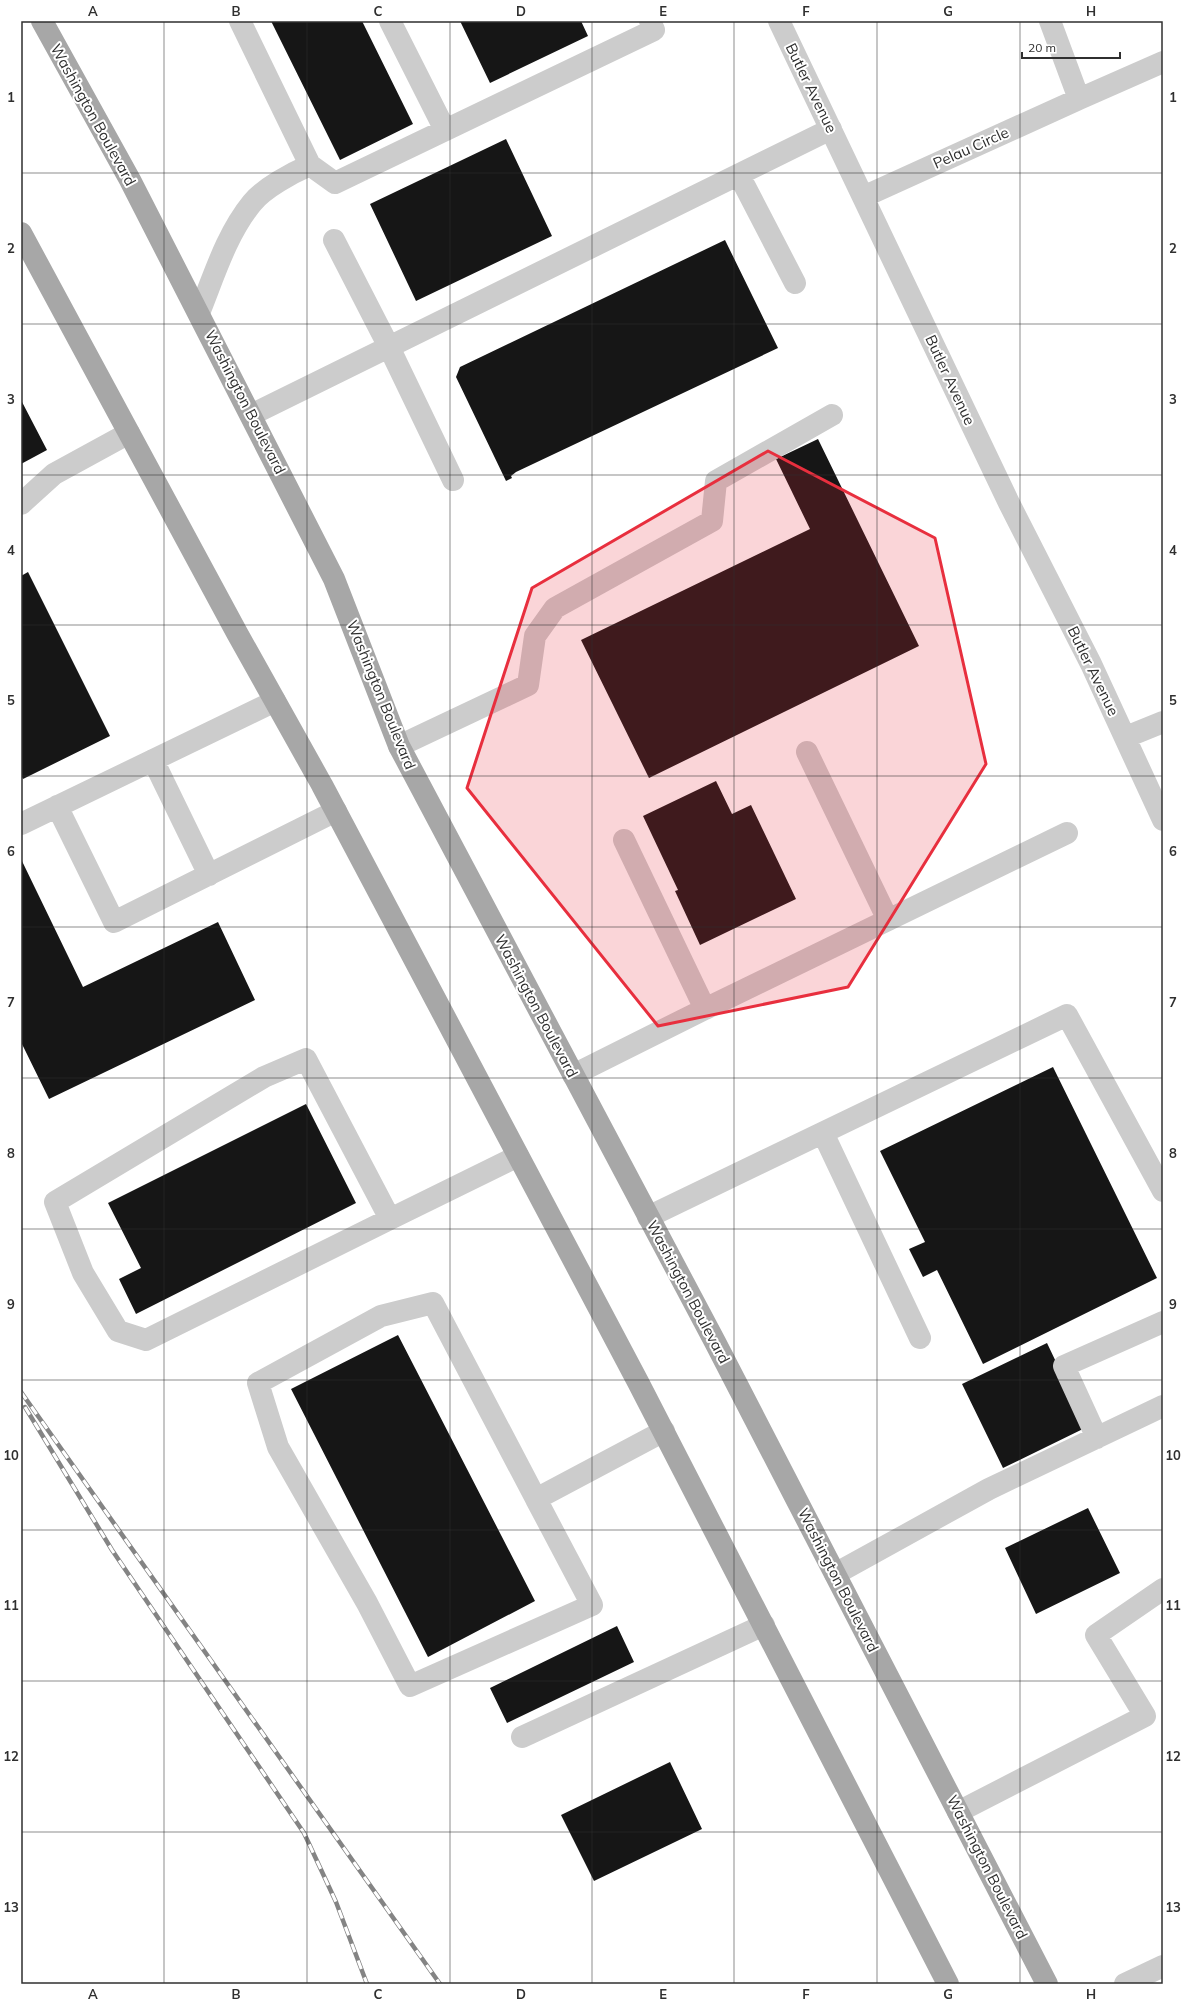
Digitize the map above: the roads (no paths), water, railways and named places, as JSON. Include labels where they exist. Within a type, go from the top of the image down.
[{"type":"main road","name":"Washington Boulevard","points":[[42,21],[130,180],[334,579],[399,746],[835,1574],[1047,1984]]},
{"type":"main road","points":[[21,233],[128,433],[336,811],[664,1431],[948,1984]]},
{"type":"street","points":[[240,21],[310,165],[335,183],[654,30],[650,21]]},
{"type":"street","points":[[390,21],[445,130]]},
{"type":"street","name":"Butler Avenue","points":[[779,21],[1008,503],[1126,737],[1163,820]]},
{"type":"street","points":[[1050,21],[1079,99]]},
{"type":"street","name":"Pelau Circle","points":[[863,197],[1163,62]]},
{"type":"street","points":[[251,415],[831,129]]},
{"type":"street","points":[[199,313],[230,235],[252,202],[283,179],[310,165]]},
{"type":"street","points":[[739,175],[795,283]]},
{"type":"street","points":[[334,240],[389,347],[453,480]]},
{"type":"street","points":[[399,746],[528,685],[535,636],[555,608],[712,522],[716,481],[832,415]]},
{"type":"street","points":[[21,504],[54,474],[128,433]]},
{"type":"street","points":[[21,824],[275,701]]},
{"type":"street","points":[[1126,737],[1163,722]]},
{"type":"street","points":[[808,752],[888,920]]},
{"type":"street","points":[[153,760],[209,875]]},
{"type":"street","points":[[57,806],[114,922],[336,811]]},
{"type":"street","points":[[573,1075],[1067,833]]},
{"type":"street","points":[[624,840],[705,1009]]},
{"type":"street","points":[[648,1217],[1067,1015],[1163,1191]]},
{"type":"street","points":[[390,1219],[306,1059],[264,1077],[55,1202],[83,1273],[118,1330],[146,1340],[518,1156]]},
{"type":"street","points":[[823,1132],[920,1338]]},
{"type":"street","points":[[433,1303],[536,1499],[592,1605],[410,1686],[367,1603],[278,1447],[258,1383],[381,1316],[433,1303]]},
{"type":"street","points":[[1097,1438],[1064,1366],[1163,1322]]},
{"type":"street","points":[[835,1574],[989,1489],[1163,1406]]},
{"type":"street","points":[[536,1499],[664,1431]]},
{"type":"street","points":[[958,1812],[1145,1716],[1096,1636],[1163,1589]]},
{"type":"street","points":[[522,1737],[764,1625]]},
{"type":"street","points":[[1125,1984],[1163,1966]]},
{"type":"railway","points":[[21,1392],[440,1984]]},
{"type":"railway","points":[[25,1407],[112,1550],[304,1833],[336,1902],[367,1984]]}]
